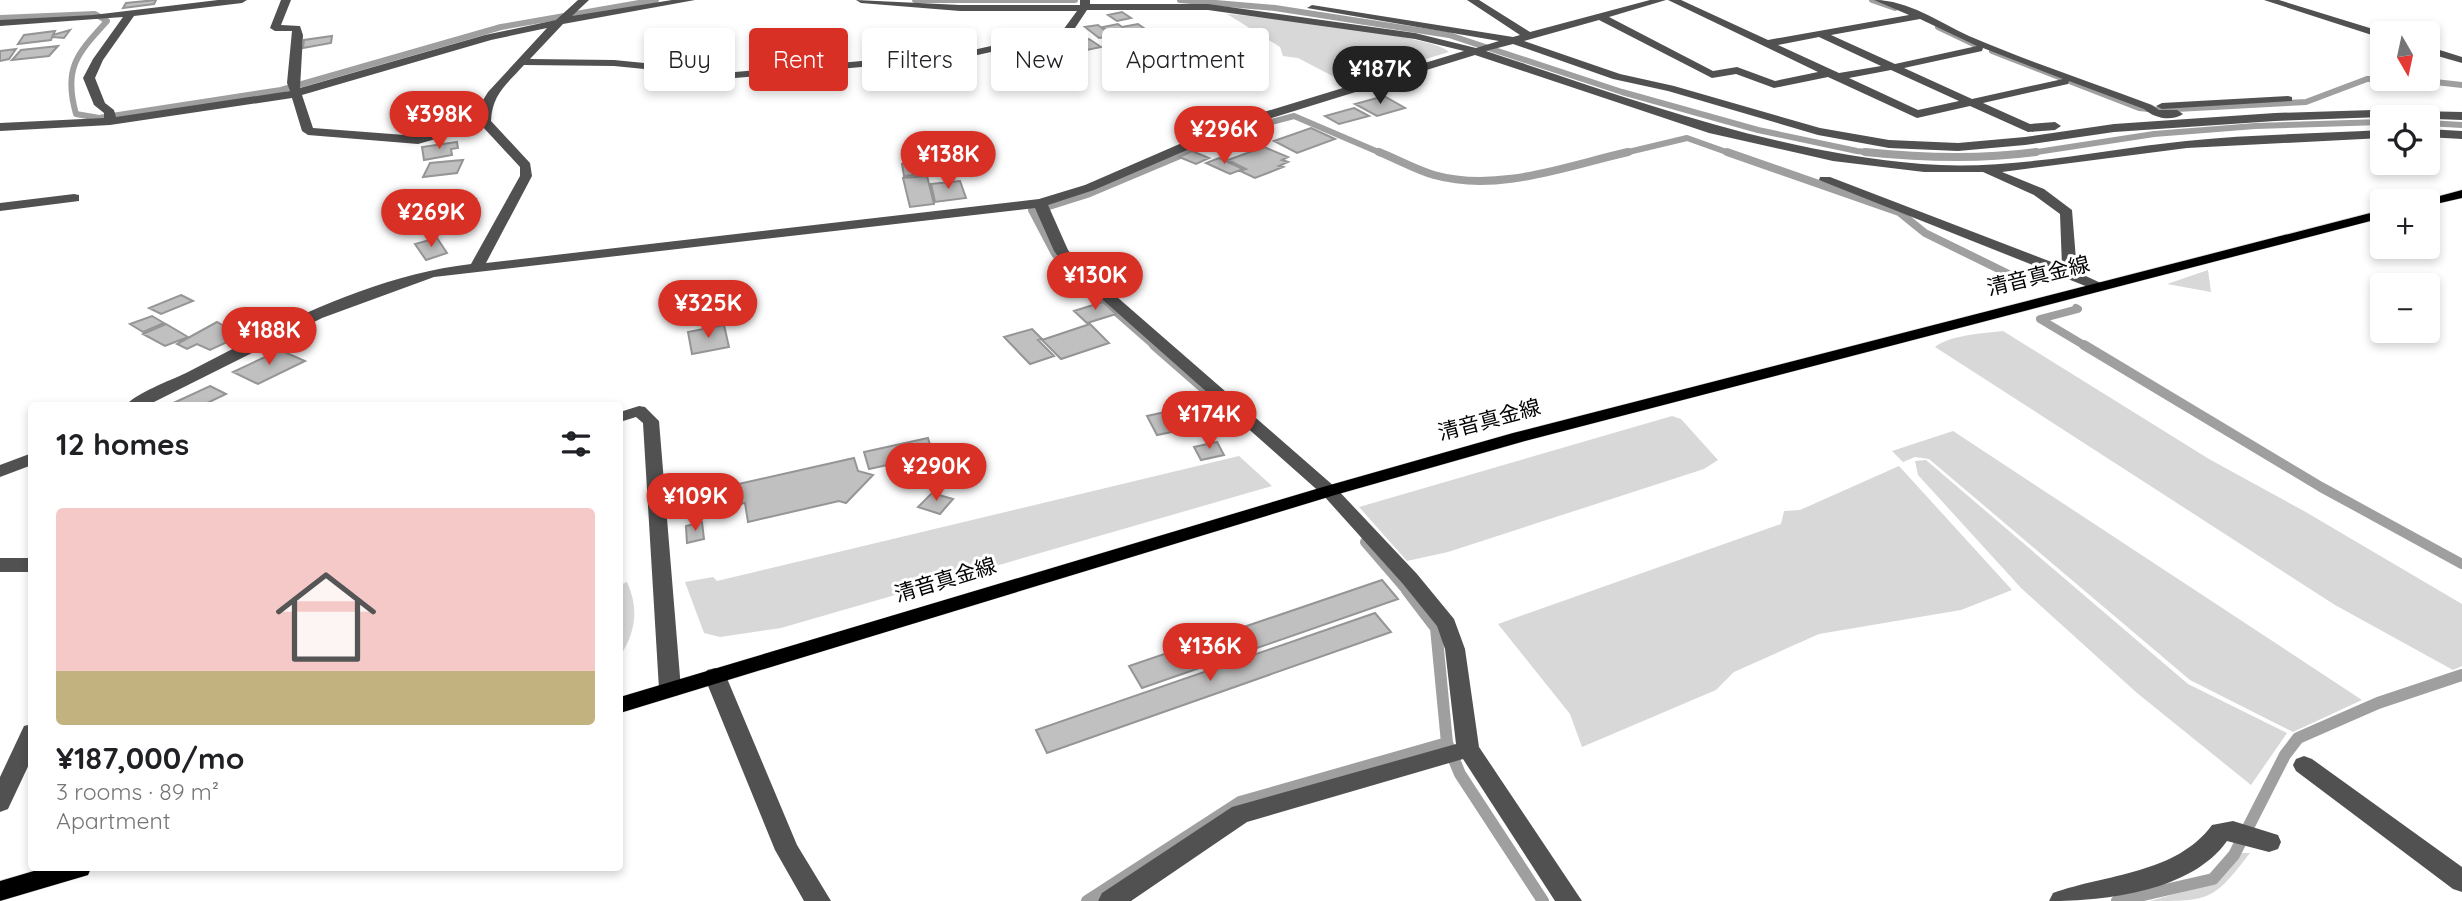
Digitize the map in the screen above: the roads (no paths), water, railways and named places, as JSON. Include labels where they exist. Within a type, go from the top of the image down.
[{"type":"main road","points":[[2440,199],[2462,194]]},
{"type":"main road","name":"清音真金線","points":[[623,704],[1329,491],[1519,437],[2370,217]]},
{"type":"main road","points":[[0,892],[69,871]]},
{"type":"street","points":[[0,23],[93,18],[242,0]]},
{"type":"street","points":[[286,0],[275,28],[296,28],[298,35],[295,88],[308,131],[418,140],[485,122]]},
{"type":"street","points":[[436,40],[624,0]]},
{"type":"street","points":[[0,127],[110,115],[295,88],[573,11],[690,0]]},
{"type":"street","points":[[861,0],[960,8],[1085,3],[1173,6],[1251,12],[1415,36],[1476,49],[1659,114],[1748,139],[1872,163],[1983,169],[2052,163],[2146,148],[2304,134],[2370,134]]},
{"type":"street","points":[[1472,0],[1527,35]]},
{"type":"street","points":[[141,402],[281,331],[374,290],[433,273],[478,265],[1040,204],[1077,193],[1230,127],[1476,49],[1661,0]]},
{"type":"street","points":[[1673,0],[1917,114],[2064,82]]},
{"type":"street","points":[[1879,0],[1966,38],[2151,109],[2156,114],[2217,115],[2244,119]]},
{"type":"street","points":[[2269,0],[2370,31]]},
{"type":"street","points":[[522,62],[614,63],[735,75],[964,55],[1057,35],[1073,25],[1085,3]]},
{"type":"street","points":[[1304,7],[1506,41],[1617,77],[1670,88],[1818,131],[1889,145],[1958,147],[2092,131],[2244,119],[2373,114],[2462,116]]},
{"type":"street","points":[[478,265],[526,176],[526,166],[485,122],[486,105],[492,94],[573,11]]},
{"type":"street","points":[[110,115],[100,105],[89,78],[95,60],[121,33],[130,13]]},
{"type":"street","points":[[1599,16],[1712,75],[1737,70],[1774,85],[1893,67],[1979,49]]},
{"type":"street","points":[[1766,44],[1918,16]]},
{"type":"street","points":[[1820,34],[2028,128],[2067,125],[2092,131]]},
{"type":"street","points":[[295,88],[401,50]]},
{"type":"street","points":[[2440,53],[2462,60]]},
{"type":"street","points":[[2151,109],[2288,99]]},
{"type":"street","points":[[2278,119],[2304,134]]},
{"type":"street","points":[[2440,134],[2462,135]]},
{"type":"street","points":[[1983,169],[2039,192],[2067,213],[2070,274]]},
{"type":"street","points":[[1825,180],[2098,287]]},
{"type":"street","points":[[0,207],[74,198]]},
{"type":"street","points":[[1040,204],[1061,251],[1073,266],[1329,491],[1410,579],[1447,624],[1455,649],[1457,752],[1569,901]]},
{"type":"street","points":[[623,416],[639,411],[651,421],[670,689]]},
{"type":"street","points":[[0,472],[28,460]]},
{"type":"street","points":[[0,565],[28,565]]},
{"type":"street","points":[[715,676],[787,850],[818,901]]},
{"type":"street","points":[[0,802],[28,741]]},
{"type":"street","points":[[1111,901],[1240,814],[1457,752]]},
{"type":"street","points":[[2304,765],[2462,881]]},
{"type":"street","points":[[2062,901],[2173,870],[2193,860],[2216,841],[2220,832],[2250,836]]},
{"type":"waterway","points":[[0,18],[95,14],[107,21],[75,63],[71,85],[76,114],[99,118],[281,90],[501,27],[656,0]]},
{"type":"waterway","points":[[915,0],[1075,0]]},
{"type":"waterway","points":[[1180,0],[1275,8],[1449,35],[1622,92],[1758,130],[1866,152]]},
{"type":"waterway","points":[[1872,0],[1895,8]]},
{"type":"waterway","points":[[1938,27],[1978,46]]},
{"type":"waterway","points":[[1992,51],[2139,108],[2158,110],[2306,102],[2367,79],[2408,79],[2462,85]]},
{"type":"waterway","points":[[1183,154],[1234,132],[1294,116],[1383,154]]},
{"type":"waterway","points":[[2024,154],[2154,134],[2255,126],[2370,122]]},
{"type":"waterway","points":[[2440,124],[2462,125]]},
{"type":"waterway","points":[[1620,154],[1687,138],[1732,154]]},
{"type":"waterway","points":[[1049,206],[1087,194],[1187,152]]},
{"type":"waterway","points":[[1379,152],[1434,175],[1483,181],[1532,176],[1620,154]]},
{"type":"waterway","points":[[1620,154],[1628,152]]},
{"type":"waterway","points":[[1727,152],[1899,212],[1925,233],[2029,284]]},
{"type":"waterway","points":[[1866,152],[1950,157],[2036,152]]},
{"type":"waterway","points":[[1866,152],[1882,154]]},
{"type":"waterway","points":[[1034,209],[1032,210],[1054,252],[1066,268],[1156,347]]},
{"type":"waterway","points":[[2076,308],[2078,309],[2040,319],[2087,347]]},
{"type":"waterway","points":[[1154,345],[1209,393]]},
{"type":"waterway","points":[[2084,345],[2321,487],[2462,564]]},
{"type":"waterway","points":[[1365,542],[1408,592]]},
{"type":"waterway","points":[[1407,590],[1436,628],[1447,743]]},
{"type":"waterway","points":[[2117,901],[2213,879],[2234,855],[2285,755],[2298,738],[2378,703],[2462,675]]},
{"type":"waterway","points":[[1087,901],[1240,802],[1447,743]]},
{"type":"waterway","points":[[1447,743],[1460,774],[1543,901]]}]
